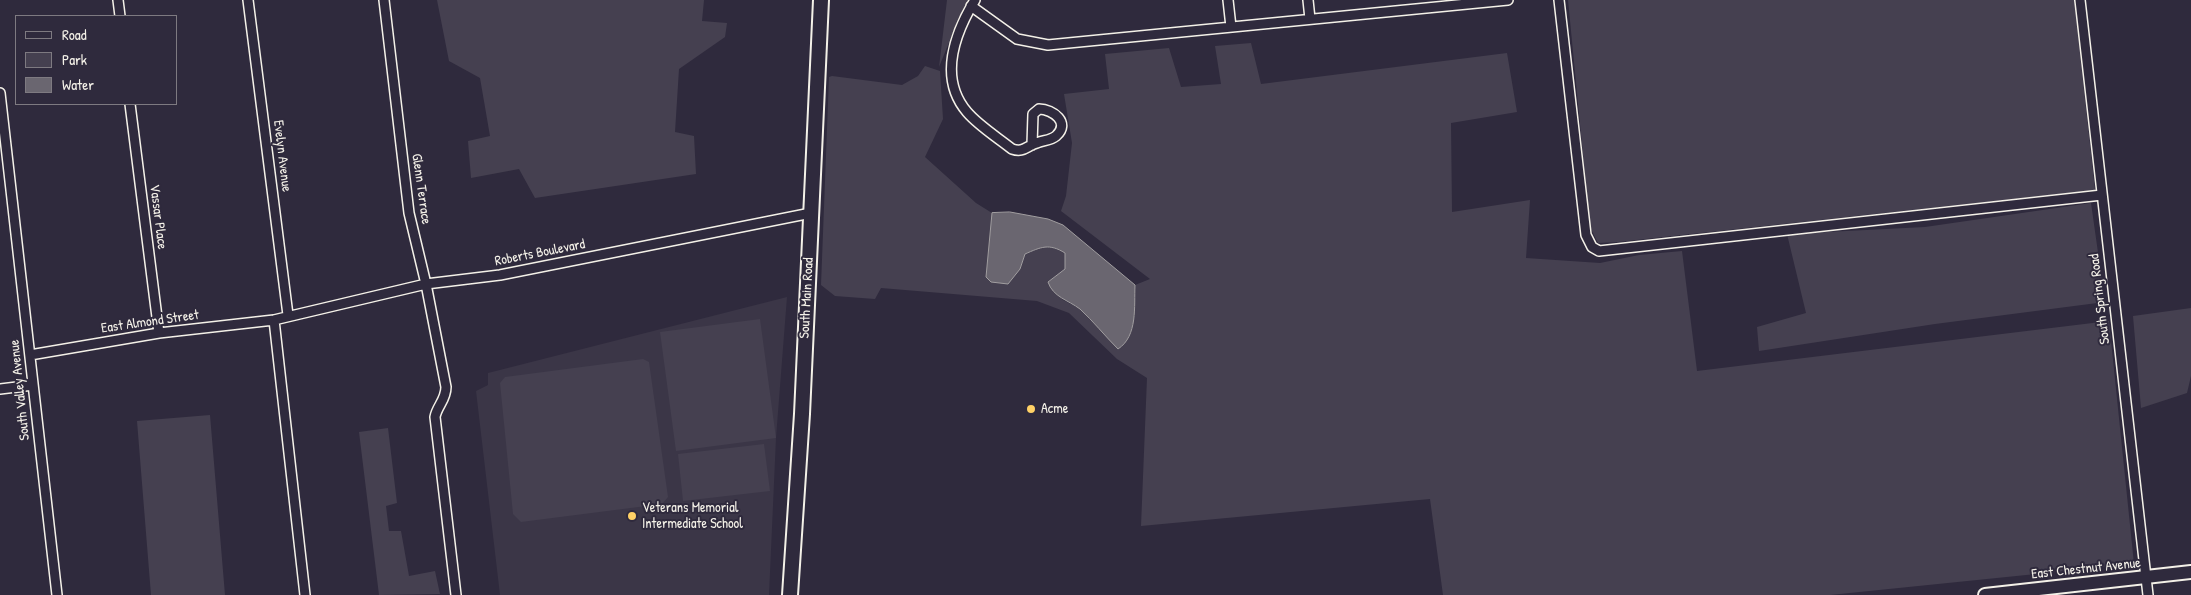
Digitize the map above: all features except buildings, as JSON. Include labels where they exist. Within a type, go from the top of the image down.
[{"type":"main road","name":"South Main Road","points":[[790,595],[802,414],[821,0]]},
{"type":"street","points":[[118,0],[120,15]]},
{"type":"street","name":"Evelyn Avenue","points":[[248,0],[288,315]]},
{"type":"street","name":"Glenn Terrace","points":[[384,0],[409,213],[426,284],[445,379],[445,399],[438,408],[435,417],[456,595]]},
{"type":"street","points":[[1228,0],[1231,27]]},
{"type":"street","points":[[1308,0],[1310,19]]},
{"type":"street","points":[[1032,145],[1024,151],[1012,149],[968,113],[958,98],[951,64],[952,50],[958,32],[973,3],[1017,39],[1037,44],[1066,44],[1508,0]]},
{"type":"street","points":[[1559,0],[1586,235],[1592,247],[1599,251],[2102,195]]},
{"type":"street","name":"South Spring Road","points":[[2080,0],[2148,595]]},
{"type":"street","name":"South Valley Avenue","points":[[0,93],[57,595]]},
{"type":"street","name":"Vassar Place","points":[[130,105],[159,333]]},
{"type":"street","name":"Roberts Boulevard","points":[[274,320],[288,315],[345,305],[426,284],[500,275],[811,213]]},
{"type":"street","points":[[274,320],[305,595]]},
{"type":"street","name":"East Almond Street","points":[[30,355],[159,333],[274,320]]},
{"type":"street","points":[[0,389],[33,385]]},
{"type":"street","name":"East Chestnut Avenue","points":[[1985,595],[2191,572]]},
{"type":"shaded area","name":"Veterans Memorial Intermediate School","points":[[787,297],[776,438],[769,595],[500,595],[476,391],[488,385],[488,373]]},
{"type":"green space","points":[[437,0],[704,0],[702,21],[727,23],[725,37],[679,69],[675,132],[694,136],[696,174],[535,198],[519,169],[471,178],[468,141],[490,136],[480,78],[449,61]]},
{"type":"green space","points":[[947,0],[971,0],[959,18],[939,67]]},
{"type":"green space","points":[[1568,0],[2074,0],[2095,190],[1598,243],[1590,227]]},
{"type":"green space","points":[[1251,43],[1261,84],[1507,53],[1517,112],[1451,123],[1452,212],[1530,200],[1526,258],[1600,263],[1639,255],[1682,251],[1697,371],[2109,321],[2134,564],[1830,595],[1443,595],[1430,499],[1141,526],[1147,378],[1117,359],[1069,313],[1037,301],[881,288],[875,299],[835,296],[821,285],[829,77],[902,85],[918,76],[925,66],[940,71],[943,119],[925,157],[976,203],[992,213],[986,277],[1020,269],[1025,254],[1036,249],[1050,247],[1065,253],[1065,269],[1048,282],[1063,300],[1079,308],[1118,349],[1134,318],[1135,285],[1150,279],[1061,211],[1066,196],[1072,143],[1064,94],[1109,89],[1105,54],[1169,48],[1181,87],[1221,84],[1215,46]]},
{"type":"green space","points":[[2091,203],[2105,302],[1935,324],[1759,351],[1757,327],[1806,313],[1787,234],[1925,227]]},
{"type":"green space","points":[[2191,308],[2191,376],[2187,393],[2141,408],[2133,316]]},
{"type":"green space","points":[[760,319],[776,438],[676,451],[660,332]]},
{"type":"green space","points":[[643,359],[649,362],[668,497],[662,504],[521,522],[513,514],[500,383],[505,377]]},
{"type":"green space","points":[[210,415],[225,595],[151,595],[137,421]]},
{"type":"green space","points":[[388,428],[397,503],[386,506],[389,531],[401,531],[409,576],[435,571],[440,594],[379,595],[359,432]]},
{"type":"green space","points":[[764,444],[770,491],[683,501],[678,454]]},
{"type":"water","points":[[1010,212],[1048,219],[1063,225],[1135,285],[1132,329],[1129,336],[1118,349],[1090,318],[1080,309],[1057,295],[1050,287],[1048,282],[1065,269],[1065,253],[1054,248],[1045,247],[1025,254],[1020,269],[1008,284],[991,282],[986,277],[992,213]]},
{"type":"place","name":"Acme","points":[[1031,409]]},
{"type":"place","name":"Veterans Memorial Intermediate School","points":[[632,516]]}]
